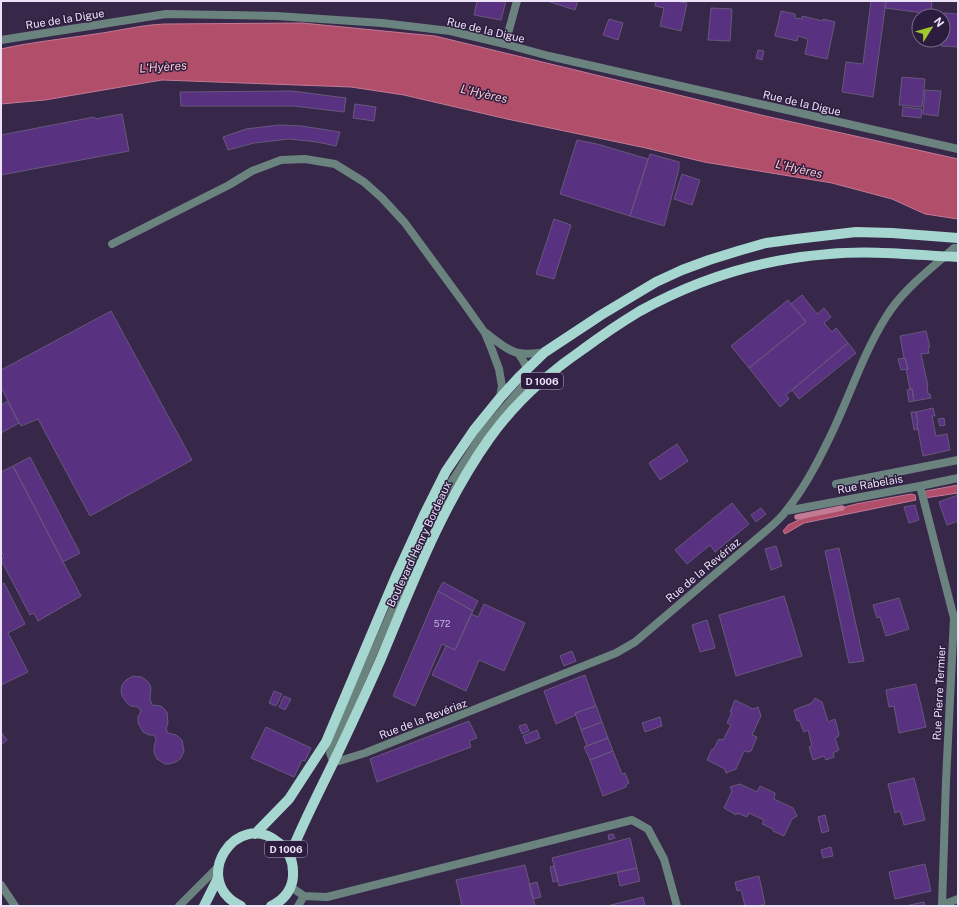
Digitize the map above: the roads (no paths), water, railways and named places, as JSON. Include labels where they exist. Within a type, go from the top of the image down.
[{"type":"main road","name":"Boulevard Henry Bordeaux","points":[[241,906],[228,897],[218,878],[218,867],[221,856],[226,847],[235,840],[244,836],[255,834],[289,799],[326,742],[397,574],[424,515],[446,472],[474,430],[500,398],[545,352],[600,315],[656,282],[682,270],[730,253],[766,243],[856,232],[958,238]]},
{"type":"main road","name":"Boulevard Henry Bordeaux","points":[[290,855],[301,828],[335,760],[379,662],[413,580],[439,524],[461,482],[490,438],[512,411],[558,367],[610,330],[640,311],[690,287],[741,269],[771,262],[827,254],[858,252],[945,256]]},
{"type":"main road","name":"D 1006","points":[[945,256],[958,257]]},
{"type":"main road","name":"D 1006","points":[[255,834],[266,835],[284,846],[290,855],[293,866],[293,876],[290,887],[285,896],[272,906]]},
{"type":"main road","name":"Boulevard Henry Bordeaux","points":[[204,906],[218,878]]},
{"type":"street","points":[[505,44],[517,1]]},
{"type":"street","name":"Rue de la Digue","points":[[1,40],[174,14],[277,16],[382,23],[450,32],[505,44],[557,58],[958,149]]},
{"type":"street","points":[[112,244],[229,185],[252,171],[281,160],[305,159],[334,164],[364,182],[382,198],[405,223],[485,333],[499,369],[502,386],[500,398]]},
{"type":"street","name":"Rue de la Revériaz","points":[[335,760],[342,760],[373,750],[468,713],[622,649],[635,642],[756,540],[786,511],[811,474],[828,443],[870,346],[886,317],[899,298],[917,280],[954,248],[958,248]]},
{"type":"street","points":[[485,333],[500,344],[518,353],[533,354],[545,352]]},
{"type":"street","points":[[439,524],[442,497],[482,434],[524,385],[527,376],[527,369],[524,361],[518,353]]},
{"type":"street","points":[[836,484],[958,460]]},
{"type":"street","name":"Rue Rabelais","points":[[786,511],[958,478]]},
{"type":"street","name":"Rue Pierre Termier","points":[[920,486],[956,618],[946,781],[942,905]]},
{"type":"street","name":"Boulevard Henry Bordeaux","points":[[335,760],[332,758],[330,752],[406,578],[424,515]]},
{"type":"street","points":[[290,887],[304,896],[327,897],[632,820],[648,828],[664,858],[677,906]]},
{"type":"street","points":[[179,906],[218,867]]},
{"type":"street","points":[[1,885],[15,906]]},
{"type":"street","points":[[298,906],[304,896]]},
{"type":"street","points":[[942,905],[958,899]]},
{"type":"water","name":"L'Hyères","points":[[302,23],[435,36],[761,115],[958,159],[958,219],[925,214],[892,199],[832,183],[704,162],[404,95],[351,87],[162,80],[45,100],[1,104],[1,49],[36,42],[164,24]]},
{"type":"water","points":[[958,485],[958,493],[925,498],[924,494],[926,491]]},
{"type":"water","points":[[911,494],[915,495],[916,500],[804,523],[785,534],[783,531],[788,525],[801,519],[856,504]]},
{"type":"waterway","points":[[797,517],[842,508]]}]
